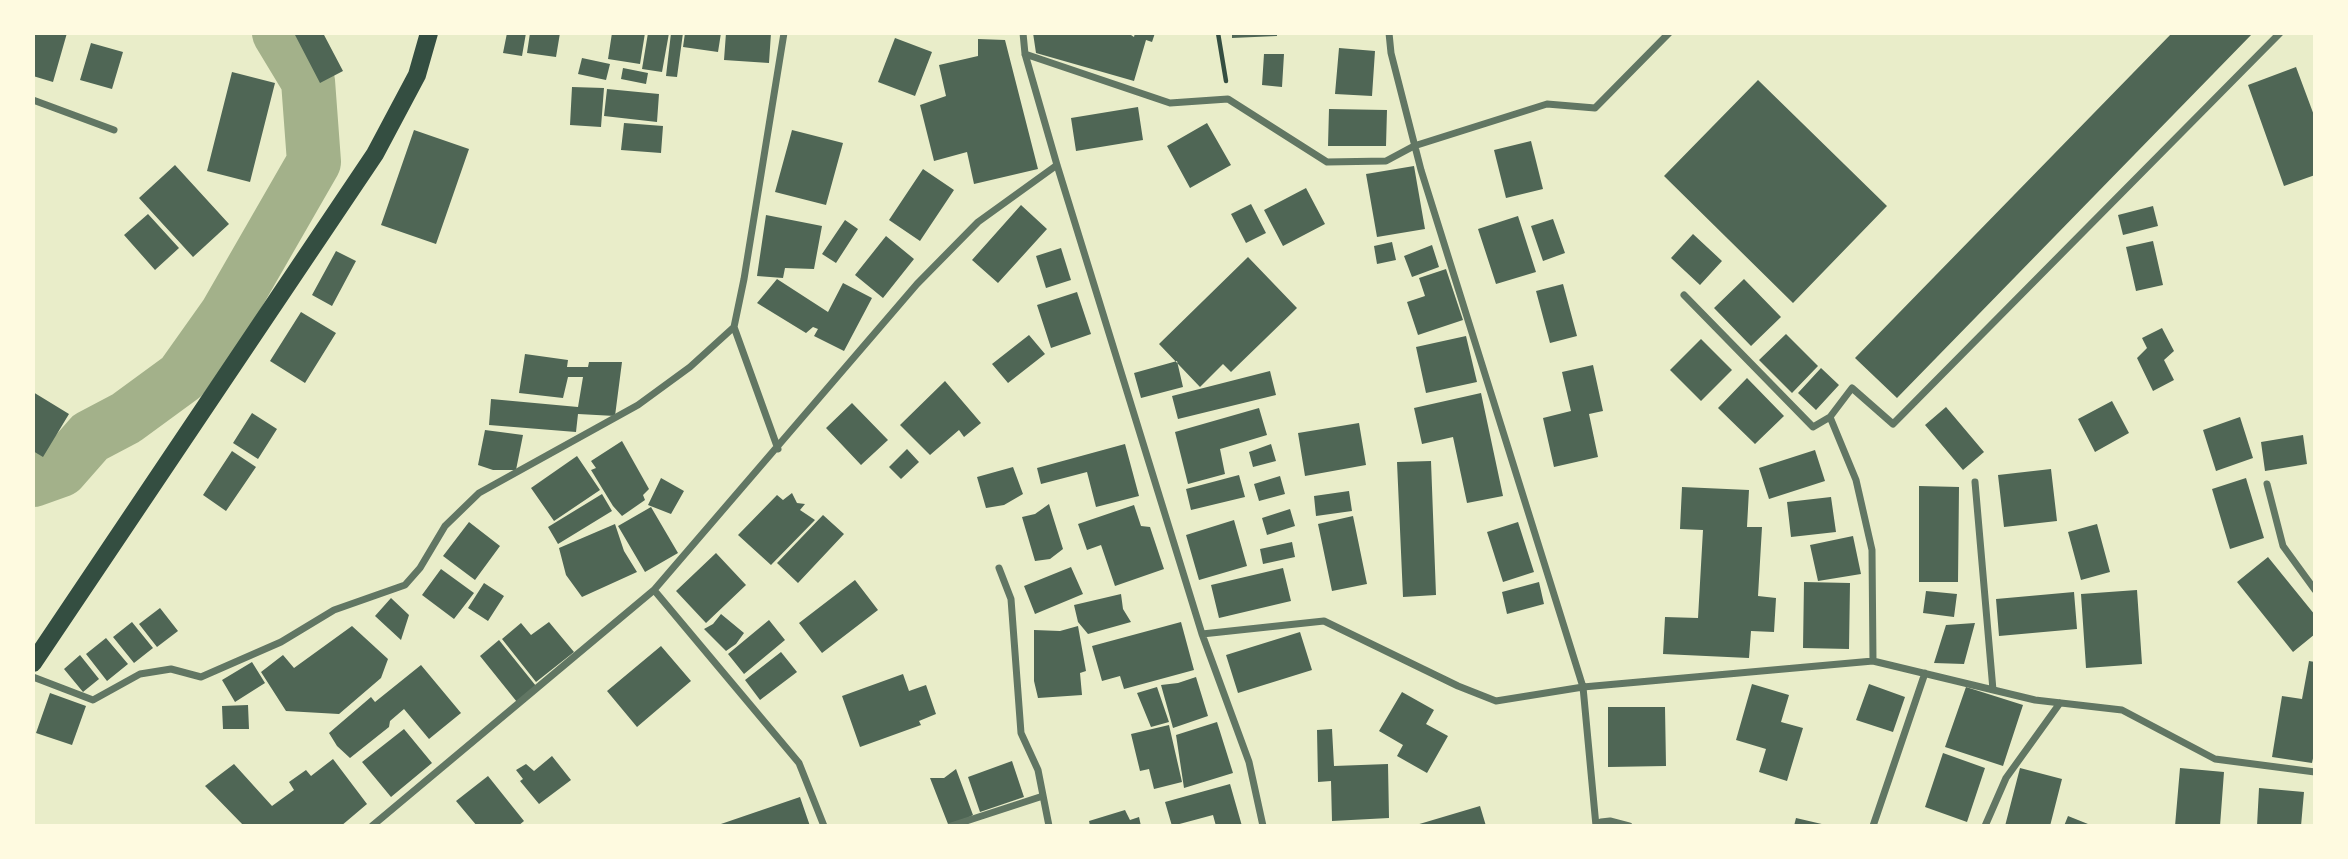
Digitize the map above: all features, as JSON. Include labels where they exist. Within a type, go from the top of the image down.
[{"type":"main road","points":[[33,663],[375,154],[417,75],[429,33]]},
{"type":"street","points":[[778,449],[734,327],[784,33]]},
{"type":"street","points":[[1023,33],[1024,54],[1057,165],[1202,634],[1249,762],[1263,826]]},
{"type":"street","points":[[1389,33],[1391,53],[1414,146],[1583,687],[1596,826]]},
{"type":"street","points":[[1024,54],[1170,103],[1228,99],[1327,162],[1386,161],[1414,146],[1547,104],[1595,108],[1669,33]]},
{"type":"street","points":[[1684,295],[1813,427],[1830,417],[1852,388],[1893,424],[2280,33]]},
{"type":"street","points":[[33,100],[114,130]]},
{"type":"street","points":[[372,826],[654,590],[918,284],[978,222],[1057,165]]},
{"type":"street","points":[[33,677],[93,700],[141,674],[170,669],[201,677],[281,642],[334,610],[405,584],[420,568],[445,526],[479,493],[638,405],[690,367],[734,327]]},
{"type":"street","points":[[1830,417],[1856,480],[1872,550],[1873,662]]},
{"type":"street","points":[[1975,482],[1993,690]]},
{"type":"street","points":[[2267,484],[2283,547],[2315,590]]},
{"type":"street","points":[[999,568],[1011,600],[1021,733],[1038,770],[1049,826]]},
{"type":"street","points":[[654,590],[799,763],[824,826]]},
{"type":"street","points":[[1202,634],[1324,621],[1458,686],[1496,701],[1583,687],[1873,662],[2035,700],[2122,710],[2215,759],[2315,772]]},
{"type":"street","points":[[1874,826],[1925,673]]},
{"type":"street","points":[[1985,826],[2006,778],[2060,703]]},
{"type":"street","points":[[951,826],[1043,796]]},
{"type":"street","points":[[1596,826],[1610,821],[1629,826]]},
{"type":"path","points":[[1218,33],[1228,99]]},
{"type":"building","points":[[33,33],[67,33],[53,82],[33,76]]},
{"type":"building","points":[[294,33],[323,33],[343,71],[320,83]]},
{"type":"building","points":[[507,33],[526,33],[522,56],[503,53]]},
{"type":"building","points":[[530,33],[560,33],[556,57],[527,53]]},
{"type":"building","points":[[612,33],[645,33],[640,64],[608,59]]},
{"type":"building","points":[[648,33],[669,33],[662,72],[642,69]]},
{"type":"building","points":[[671,33],[683,33],[677,77],[666,76]]},
{"type":"building","points":[[685,33],[721,33],[718,52],[683,47]]},
{"type":"building","points":[[726,33],[771,33],[769,63],[724,60]]},
{"type":"building","points":[[1033,33],[1128,33],[1134,37],[1135,33],[1155,33],[1152,42],[1146,40],[1134,81],[1036,53]]},
{"type":"building","points":[[1232,33],[1277,33],[1277,36],[1232,38]]},
{"type":"building","points":[[2172,33],[2253,33],[1897,398],[1855,358]]},
{"type":"building","points":[[895,38],[932,52],[915,96],[878,82]]},
{"type":"building","points":[[978,39],[1005,40],[1038,169],[974,184],[967,152],[934,161],[920,105],[946,96],[939,65],[978,56]]},
{"type":"building","points":[[91,43],[123,52],[112,89],[80,80]]},
{"type":"building","points":[[1339,48],[1375,51],[1372,96],[1335,94]]},
{"type":"building","points":[[1264,54],[1284,54],[1282,87],[1262,85]]},
{"type":"building","points":[[582,58],[610,64],[606,80],[578,74]]},
{"type":"building","points":[[2296,67],[2315,118],[2315,175],[2284,186],[2248,85]]},
{"type":"building","points":[[623,68],[648,73],[646,84],[621,79]]},
{"type":"building","points":[[232,72],[275,83],[250,182],[207,171]]},
{"type":"building","points":[[1758,80],[1887,206],[1793,303],[1664,176]]},
{"type":"building","points":[[572,87],[604,88],[601,127],[570,125]]},
{"type":"building","points":[[607,89],[659,94],[657,122],[604,116]]},
{"type":"building","points":[[1138,107],[1143,140],[1076,151],[1071,118]]},
{"type":"building","points":[[1329,109],[1387,110],[1386,146],[1328,146]]},
{"type":"building","points":[[624,123],[663,126],[661,153],[621,150]]},
{"type":"building","points":[[1207,123],[1231,165],[1190,188],[1167,146]]},
{"type":"building","points":[[414,130],[469,149],[436,244],[381,225]]},
{"type":"building","points":[[792,130],[843,143],[826,205],[775,192]]},
{"type":"building","points":[[1531,141],[1543,189],[1506,198],[1494,150]]},
{"type":"building","points":[[175,165],[229,224],[193,257],[139,198]]},
{"type":"building","points":[[1414,166],[1425,229],[1377,237],[1366,174]]},
{"type":"building","points":[[923,169],[954,190],[920,241],[889,220]]},
{"type":"building","points":[[1306,188],[1325,224],[1283,246],[1264,210]]},
{"type":"building","points":[[1251,204],[1266,233],[1246,243],[1231,214]]},
{"type":"building","points":[[1021,205],[1047,229],[998,283],[972,260]]},
{"type":"building","points":[[2153,206],[2158,226],[2123,235],[2118,215]]},
{"type":"building","points":[[148,214],[179,248],[155,270],[124,235]]},
{"type":"building","points":[[766,215],[822,226],[814,269],[785,268],[783,278],[757,276]]},
{"type":"building","points":[[1518,216],[1536,272],[1496,284],[1478,229]]},
{"type":"building","points":[[1553,219],[1565,253],[1543,261],[1531,226]]},
{"type":"building","points":[[845,220],[858,229],[836,263],[822,254]]},
{"type":"building","points":[[1693,234],[1722,261],[1700,285],[1671,258]]},
{"type":"building","points":[[886,236],[914,259],[883,298],[855,275]]},
{"type":"building","points":[[2153,241],[2163,285],[2136,291],[2126,247]]},
{"type":"building","points":[[1392,242],[1396,260],[1377,264],[1374,246]]},
{"type":"building","points":[[1432,245],[1439,267],[1412,277],[1404,256]]},
{"type":"building","points":[[1061,248],[1071,280],[1046,288],[1036,256]]},
{"type":"building","points":[[336,251],[356,261],[332,306],[312,295]]},
{"type":"building","points":[[1248,257],[1297,308],[1231,372],[1223,364],[1200,387],[1159,344]]},
{"type":"building","points":[[1446,269],[1463,320],[1418,335],[1407,302],[1425,296],[1419,278]]},
{"type":"building","points":[[777,279],[828,312],[843,283],[872,298],[844,351],[814,336],[818,329],[813,327],[806,333],[757,303]]},
{"type":"building","points":[[1744,279],[1781,317],[1751,346],[1714,308]]},
{"type":"building","points":[[1563,284],[1577,336],[1550,343],[1536,291]]},
{"type":"building","points":[[1077,292],[1091,334],[1051,348],[1037,305]]},
{"type":"building","points":[[301,312],[336,333],[305,383],[270,361]]},
{"type":"building","points":[[2162,328],[2174,351],[2164,360],[2174,380],[2153,391],[2137,358],[2147,348],[2142,338]]},
{"type":"building","points":[[1786,334],[1818,366],[1792,393],[1759,360]]},
{"type":"building","points":[[1029,335],[1045,354],[1008,383],[992,364]]},
{"type":"building","points":[[1466,336],[1477,382],[1426,393],[1416,347]]},
{"type":"building","points":[[1701,339],[1732,370],[1701,401],[1670,370]]},
{"type":"building","points":[[525,354],[568,360],[567,367],[588,367],[589,362],[622,362],[615,416],[578,414],[576,432],[489,425],[491,399],[578,407],[583,377],[568,377],[563,398],[519,393]]},
{"type":"building","points":[[1177,361],[1183,387],[1141,398],[1134,373]]},
{"type":"building","points":[[1593,365],[1603,411],[1589,414],[1598,457],[1554,467],[1543,418],[1571,411],[1562,372]]},
{"type":"building","points":[[1821,368],[1839,385],[1816,410],[1798,393]]},
{"type":"building","points":[[1270,371],[1276,395],[1178,419],[1172,396]]},
{"type":"building","points":[[1747,378],[1784,416],[1755,444],[1718,408]]},
{"type":"building","points":[[945,381],[981,423],[964,437],[959,430],[930,455],[900,425]]},
{"type":"building","points":[[33,392],[69,414],[43,457],[33,451]]},
{"type":"building","points":[[1481,393],[1503,496],[1467,503],[1453,437],[1422,444],[1414,408]]},
{"type":"building","points":[[2112,401],[2129,433],[2095,452],[2078,419]]},
{"type":"building","points":[[852,403],[888,440],[861,465],[826,428]]},
{"type":"building","points":[[1946,407],[1984,452],[1963,470],[1925,425]]},
{"type":"building","points":[[1259,408],[1267,435],[1220,449],[1225,474],[1188,484],[1175,432]]},
{"type":"building","points":[[252,413],[277,429],[258,459],[233,443]]},
{"type":"building","points":[[2240,417],[2253,458],[2216,471],[2203,430]]},
{"type":"building","points":[[1359,423],[1366,465],[1305,476],[1298,433]]},
{"type":"building","points":[[485,430],[523,435],[516,470],[493,470],[478,465]]},
{"type":"building","points":[[2303,435],[2307,464],[2265,471],[2261,442]]},
{"type":"building","points":[[622,441],[649,489],[643,495],[645,500],[622,516],[591,470],[596,468],[591,461]]},
{"type":"building","points":[[1125,444],[1139,496],[1096,507],[1087,472],[1041,484],[1037,468]]},
{"type":"building","points":[[1271,444],[1276,461],[1253,467],[1249,452]]},
{"type":"building","points":[[907,449],[919,462],[901,479],[889,467]]},
{"type":"building","points":[[1815,450],[1825,481],[1769,499],[1759,468]]},
{"type":"building","points":[[232,451],[256,467],[226,511],[203,495]]},
{"type":"building","points":[[577,456],[600,490],[554,521],[531,488]]},
{"type":"building","points":[[1431,461],[1436,595],[1403,597],[1397,462]]},
{"type":"building","points":[[1013,467],[1023,494],[1004,505],[986,508],[977,477]]},
{"type":"building","points":[[2051,469],[2057,521],[2004,527],[1998,475]]},
{"type":"building","points":[[1239,475],[1245,497],[1191,510],[1186,489]]},
{"type":"building","points":[[1280,476],[1285,494],[1259,501],[1254,484]]},
{"type":"building","points":[[661,478],[684,491],[671,514],[648,505]]},
{"type":"building","points":[[2246,478],[2264,538],[2230,549],[2212,489]]},
{"type":"building","points":[[1919,486],[1959,487],[1958,582],[1919,582]]},
{"type":"building","points":[[1682,487],[1749,490],[1747,527],[1762,527],[1758,596],[1776,598],[1774,632],[1751,631],[1749,658],[1663,654],[1665,617],[1698,618],[1703,530],[1680,529]]},
{"type":"building","points":[[1349,491],[1352,511],[1316,516],[1314,496]]},
{"type":"building","points":[[792,493],[797,503],[805,504],[800,510],[815,520],[771,565],[738,535],[777,495],[783,500]]},
{"type":"building","points":[[602,494],[612,511],[558,544],[548,527]]},
{"type":"building","points":[[1831,497],[1836,532],[1791,537],[1787,502]]},
{"type":"building","points":[[1049,504],[1063,549],[1050,559],[1035,561],[1022,517],[1035,514]]},
{"type":"building","points":[[1134,505],[1141,526],[1150,527],[1164,569],[1115,586],[1101,545],[1087,550],[1078,524]]},
{"type":"building","points":[[651,507],[678,553],[645,572],[618,526]]},
{"type":"building","points":[[1290,509],[1295,526],[1267,535],[1262,518]]},
{"type":"building","points":[[823,515],[844,534],[798,583],[777,563]]},
{"type":"building","points":[[1353,516],[1367,584],[1332,591],[1318,524]]},
{"type":"building","points":[[1234,520],[1247,566],[1199,580],[1186,535]]},
{"type":"building","points":[[469,522],[500,546],[475,580],[443,556]]},
{"type":"building","points":[[1518,522],[1534,572],[1503,582],[1487,532]]},
{"type":"building","points":[[615,524],[624,551],[637,572],[582,597],[566,575],[559,548]]},
{"type":"building","points":[[2097,524],[2110,572],[2081,580],[2068,532]]},
{"type":"building","points":[[1853,536],[1861,574],[1818,581],[1810,545]]},
{"type":"building","points":[[1292,542],[1295,557],[1263,564],[1260,549]]},
{"type":"building","points":[[716,553],[746,585],[706,623],[676,591]]},
{"type":"building","points":[[2268,557],[2315,615],[2315,634],[2293,652],[2237,582]]},
{"type":"building","points":[[1071,567],[1083,594],[1035,614],[1024,586]]},
{"type":"building","points":[[1283,568],[1291,601],[1219,618],[1211,585]]},
{"type":"building","points":[[441,569],[474,593],[454,619],[422,595]]},
{"type":"building","points":[[855,580],[878,610],[822,653],[799,623]]},
{"type":"building","points":[[1539,582],[1544,604],[1507,614],[1502,592]]},
{"type":"building","points":[[1804,582],[1850,583],[1849,649],[1803,648]]},
{"type":"building","points":[[484,583],[504,596],[488,621],[468,608]]},
{"type":"building","points":[[2137,590],[2142,664],[2086,668],[2081,594]]},
{"type":"building","points":[[1926,591],[1957,594],[1954,617],[1923,613]]},
{"type":"building","points":[[2074,592],[2077,629],[1999,636],[1996,599]]},
{"type":"building","points":[[1121,594],[1123,609],[1131,622],[1088,634],[1078,622],[1074,605]]},
{"type":"building","points":[[391,598],[409,615],[401,640],[375,616]]},
{"type":"building","points":[[160,608],[178,631],[157,647],[139,624]]},
{"type":"building","points":[[721,614],[744,633],[736,644],[726,651],[704,629],[713,624]]},
{"type":"building","points":[[769,620],[785,640],[744,674],[728,654]]},
{"type":"building","points":[[132,622],[153,648],[134,663],[113,637]]},
{"type":"building","points":[[549,622],[574,652],[536,682],[502,639],[521,623],[531,635]]},
{"type":"building","points":[[1181,622],[1194,670],[1124,689],[1120,676],[1102,681],[1092,646]]},
{"type":"building","points":[[1975,623],[1964,664],[1934,663],[1946,625]]},
{"type":"building","points":[[352,626],[388,659],[381,678],[339,714],[286,711],[261,672],[283,655],[294,668]]},
{"type":"building","points":[[1078,626],[1086,671],[1080,673],[1082,695],[1038,698],[1034,681],[1034,630],[1060,631]]},
{"type":"building","points":[[1300,632],[1312,670],[1238,693],[1226,655]]},
{"type":"building","points":[[106,638],[128,664],[107,681],[86,654]]},
{"type":"building","points":[[499,640],[536,686],[517,702],[480,656]]},
{"type":"building","points":[[661,646],[691,681],[637,727],[607,691]]},
{"type":"building","points":[[781,652],[797,672],[760,700],[745,680]]},
{"type":"building","points":[[80,655],[99,679],[83,692],[64,669]]},
{"type":"building","points":[[2309,661],[2315,662],[2315,749],[2312,763],[2272,757],[2282,696],[2302,699]]},
{"type":"building","points":[[252,662],[265,683],[235,702],[222,680]]},
{"type":"building","points":[[421,665],[461,713],[429,739],[404,709],[390,721],[389,727],[350,758],[337,746],[329,733],[371,697],[375,702]]},
{"type":"building","points":[[903,674],[909,691],[926,685],[936,714],[919,721],[921,725],[860,747],[842,696]]},
{"type":"building","points":[[1196,677],[1208,716],[1173,728],[1161,685]]},
{"type":"building","points":[[1752,684],[1789,695],[1781,722],[1803,728],[1787,781],[1759,772],[1766,749],[1736,740]]},
{"type":"building","points":[[1869,684],[1905,697],[1893,732],[1856,720]]},
{"type":"building","points":[[1157,687],[1169,722],[1151,727],[1137,693]]},
{"type":"building","points":[[1966,687],[2023,705],[2003,766],[1945,747]]},
{"type":"building","points":[[1402,692],[1434,710],[1426,724],[1448,736],[1427,773],[1397,756],[1403,745],[1379,731]]},
{"type":"building","points":[[50,693],[86,706],[72,745],[36,733]]},
{"type":"building","points":[[248,705],[249,729],[223,729],[222,706]]},
{"type":"building","points":[[1608,707],[1665,707],[1666,766],[1608,767]]},
{"type":"building","points":[[1217,722],[1233,773],[1184,788],[1176,735]]},
{"type":"building","points":[[1169,725],[1182,782],[1154,789],[1149,769],[1140,771],[1131,734]]},
{"type":"building","points":[[404,729],[432,763],[391,797],[362,762]]},
{"type":"building","points":[[1332,729],[1334,766],[1388,764],[1389,818],[1332,821],[1331,781],[1318,782],[1317,730]]},
{"type":"building","points":[[1943,753],[1985,768],[1967,822],[1925,807]]},
{"type":"building","points":[[552,756],[571,780],[539,804],[520,781],[523,779],[516,770],[526,764],[534,771]]},
{"type":"building","points":[[333,759],[367,804],[341,826],[244,826],[205,786],[234,764],[272,806],[294,790],[289,782],[306,770],[311,776]]},
{"type":"building","points":[[1012,761],[1024,797],[980,812],[968,777]]},
{"type":"building","points":[[2020,768],[2062,779],[2050,826],[2005,826]]},
{"type":"building","points":[[2180,768],[2224,772],[2220,826],[2175,826]]},
{"type":"building","points":[[956,769],[973,815],[948,824],[930,778],[944,778]]},
{"type":"building","points":[[488,776],[524,821],[518,826],[477,826],[456,801]]},
{"type":"building","points":[[1230,784],[1242,826],[1216,826],[1213,815],[1172,826],[1165,802]]},
{"type":"building","points":[[2259,788],[2304,792],[2301,826],[2257,826]]},
{"type":"building","points":[[800,797],[810,826],[718,826],[718,825]]},
{"type":"building","points":[[1480,806],[1486,826],[1416,825]]},
{"type":"building","points":[[1125,810],[1130,820],[1139,817],[1141,826],[1090,826],[1089,821]]},
{"type":"building","points":[[2068,816],[2093,826],[2064,826]]},
{"type":"building","points":[[1796,818],[1826,825],[1826,826],[1794,826]]},
{"type":"waterway","points":[[33,480],[61,470],[90,437],[126,418],[182,377],[226,315],[314,162],[308,81],[279,33]]}]
